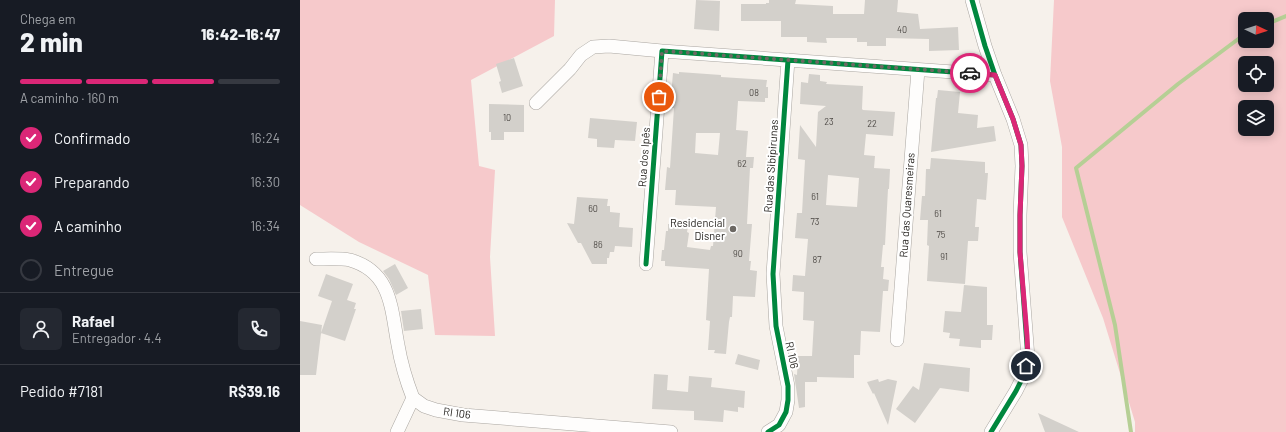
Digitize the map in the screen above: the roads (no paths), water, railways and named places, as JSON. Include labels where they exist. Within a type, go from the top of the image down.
[{"type":"street","points":[[972,0],[985,46],[1013,119],[1021,145],[1022,166],[1020,252],[1028,358],[1024,375],[991,432]]},
{"type":"street","points":[[536,103],[570,69],[581,55],[593,47],[609,46],[995,75]]},
{"type":"street","name":"Rua dos Ipês","points":[[646,264],[662,51]]},
{"type":"street","name":"Rua das Sibipirunas","points":[[774,274],[788,60]]},
{"type":"street","name":"Rua das Quaresmeiras","points":[[897,340],[918,70]]},
{"type":"street","points":[[316,258],[349,260],[365,267],[378,276],[384,285],[391,303],[404,373],[413,398],[397,432]]},
{"type":"street","name":"RI 106","points":[[768,432],[779,425],[786,412],[788,400],[788,386],[776,326],[774,274]]},
{"type":"street","name":"RI 106","points":[[413,398],[424,406],[436,410],[463,414],[671,432]]},
{"type":"waterway","points":[[1274,21],[1286,16]]},
{"type":"waterway","points":[[1131,432],[1115,325],[1076,168],[1178,84],[1238,39]]},
{"type":"place","name":"Residencial Disner","points":[[733,229]]}]
